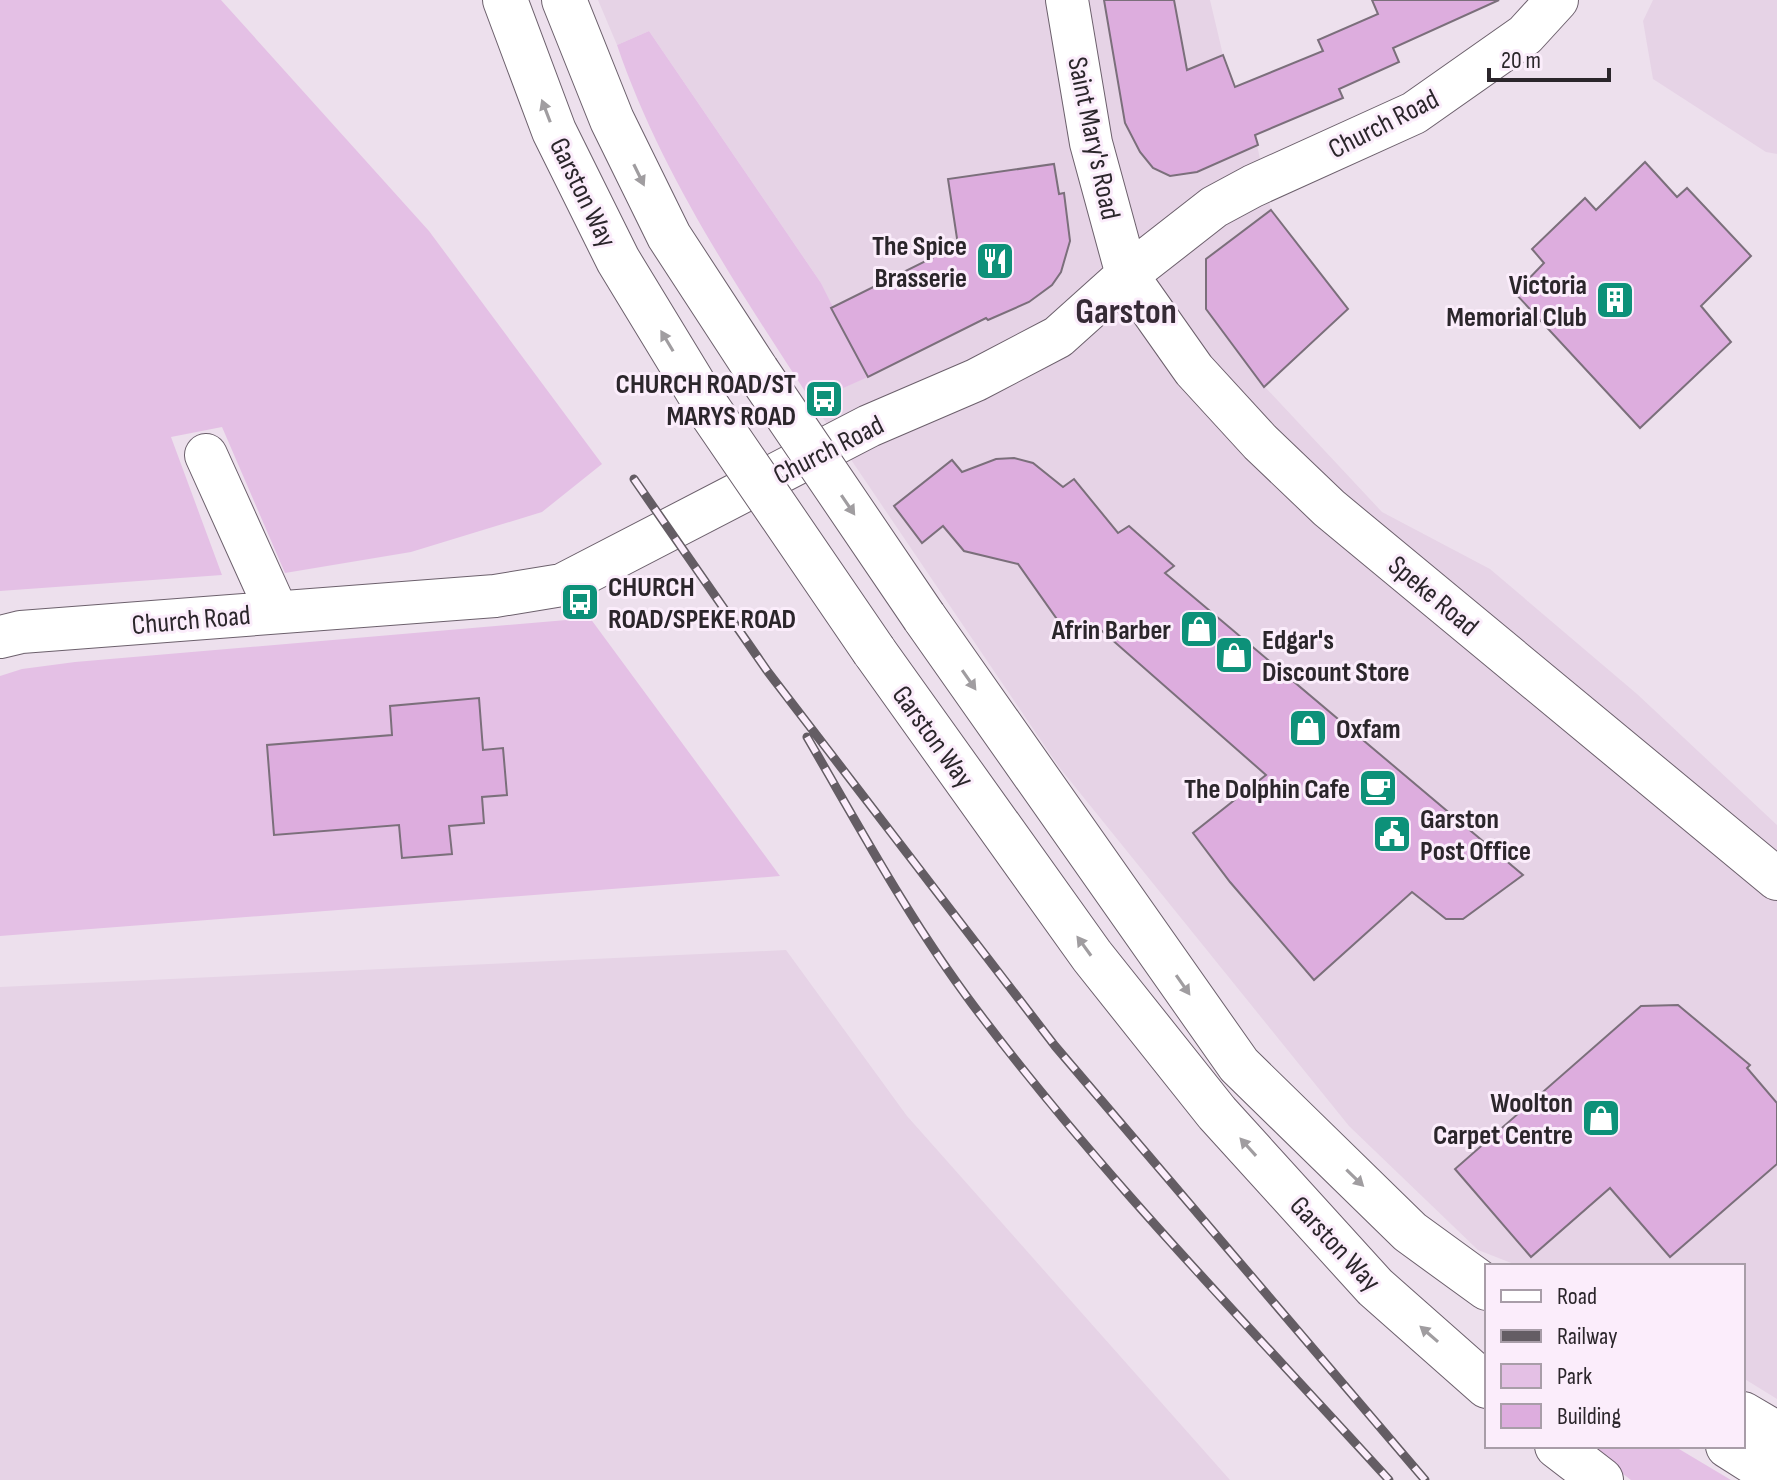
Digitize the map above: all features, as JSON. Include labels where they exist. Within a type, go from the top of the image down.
[{"type":"main road","name":"Garston Way","points":[[505,0],[554,131],[610,245],[708,408],[874,651],[1092,956],[1217,1113],[1375,1287],[1485,1384]]},
{"type":"main road","name":"Garston Way","points":[[564,0],[612,120],[669,236],[924,617],[1239,1065],[1410,1232],[1485,1287]]},
{"type":"main road","points":[[1745,1415],[1777,1434]]},
{"type":"main road","points":[[1560,1448],[1601,1480]]},
{"type":"main road","points":[[1731,1448],[1777,1477]]},
{"type":"street","name":"Saint Mary's Road","points":[[1067,0],[1091,143],[1127,275]]},
{"type":"street","name":"Church Road","points":[[0,637],[21,632],[495,596],[562,585],[869,426],[976,380],[1058,337],[1127,275],[1214,207],[1253,186],[1414,113],[1525,35],[1557,0]]},
{"type":"street","name":"Speke Road","points":[[1127,275],[1194,370],[1260,442],[1329,508],[1777,879]]},
{"type":"street","points":[[206,455],[277,612]]},
{"type":"shaded area","points":[[598,0],[1210,0],[1223,55],[1257,145],[1271,210],[1348,309],[1265,387],[1382,512],[1490,569],[1637,694],[1777,825],[1777,1399],[1745,1379],[1745,1264],[1514,1264],[1478,1250],[1349,1126],[1059,767],[812,402],[867,377],[821,283],[649,31],[617,45]]},
{"type":"shaded area","points":[[1653,0],[1777,0],[1777,154],[1766,152],[1653,79],[1643,21]]},
{"type":"shaded area","points":[[786,950],[907,1116],[1230,1480],[0,1480],[0,987]]},
{"type":"green space","points":[[0,0],[221,0],[429,231],[602,464],[542,512],[411,552],[285,573],[222,427],[171,437],[222,575],[0,591]]},
{"type":"green space","points":[[649,31],[821,283],[868,377],[812,402],[756,316],[679,185],[635,93],[617,45]]},
{"type":"green space","points":[[590,618],[780,876],[0,936],[0,676],[22,669],[75,662]]},
{"type":"green space","points":[[1589,1448],[1677,1448],[1731,1480],[1631,1480]]},
{"type":"building","points":[[1104,0],[1174,0],[1187,70],[1223,55],[1235,87],[1323,51],[1318,40],[1378,14],[1372,0],[1499,0],[1393,48],[1399,62],[1339,89],[1343,98],[1255,135],[1258,145],[1197,172],[1170,176],[1153,168],[1140,152],[1125,123]]},
{"type":"building","name":"Victoria Memorial Club","points":[[1645,162],[1677,197],[1687,188],[1751,256],[1701,306],[1731,342],[1640,428],[1515,293],[1544,263],[1532,249],[1585,198],[1596,210]]},
{"type":"building","points":[[1054,164],[1059,194],[1064,193],[1070,241],[1061,272],[1052,285],[1029,302],[988,320],[986,318],[868,377],[831,308],[958,245],[948,179]]},
{"type":"building","points":[[1271,210],[1348,309],[1264,387],[1206,309],[1206,259]]},
{"type":"building","points":[[1014,458],[1033,463],[1063,487],[1074,479],[1118,533],[1129,526],[1174,566],[1165,573],[1523,875],[1463,919],[1446,919],[1412,892],[1314,980],[1230,882],[1193,833],[1266,775],[1093,623],[1071,639],[1018,564],[964,551],[943,526],[922,543],[894,506],[952,460],[962,472],[996,459]]},
{"type":"building","points":[[479,698],[483,750],[503,748],[507,795],[482,797],[484,823],[449,826],[452,854],[402,858],[399,825],[274,835],[267,745],[392,735],[390,706]]},
{"type":"building","name":"Woolton Carpet Centre","points":[[1678,1005],[1750,1065],[1747,1068],[1777,1103],[1777,1164],[1670,1257],[1610,1188],[1531,1257],[1455,1169],[1641,1006]]},
{"type":"railway","points":[[634,479],[768,672],[1055,1046],[1425,1480]]},
{"type":"railway","points":[[807,737],[928,940],[1021,1067],[1175,1247],[1389,1480]]},
{"type":"place","name":"The Spice Brasserie","points":[[995,261]]},
{"type":"place","name":"Victoria Memorial Club","points":[[1615,300]]},
{"type":"place","name":"CHURCH ROAD/ST MARYS ROAD","points":[[824,399]]},
{"type":"place","name":"CHURCH ROAD/SPEKE ROAD","points":[[580,602]]},
{"type":"place","name":"Afrin Barber","points":[[1199,629]]},
{"type":"place","name":"Edgar's Discount Store","points":[[1234,655]]},
{"type":"place","name":"Oxfam","points":[[1308,728]]},
{"type":"place","name":"The Dolphin Cafe","points":[[1378,788]]},
{"type":"place","name":"Garston Post Office","points":[[1392,834]]},
{"type":"place","name":"Woolton Carpet Centre","points":[[1601,1118]]},
{"type":"district","name":"Garston","points":[[1126,310]]}]
